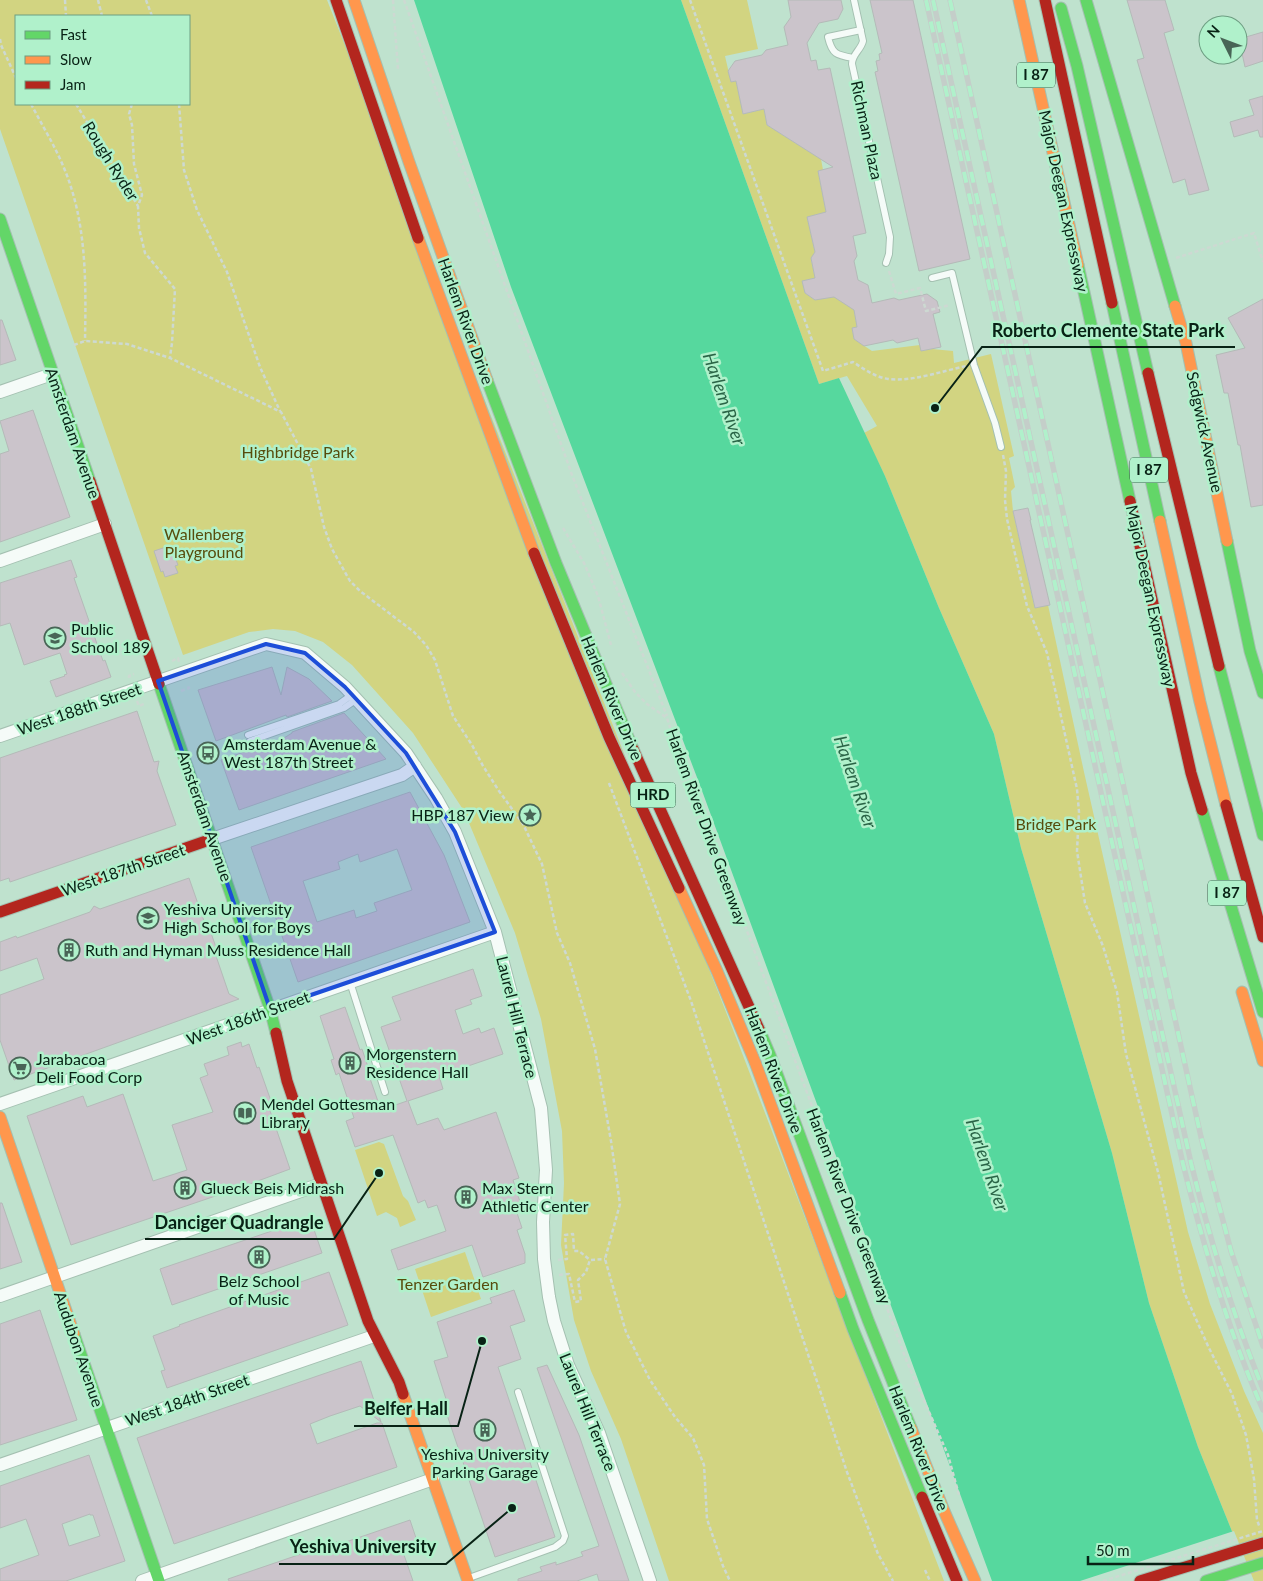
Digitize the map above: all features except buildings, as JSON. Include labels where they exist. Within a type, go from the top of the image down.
[{"type":"main road","name":"Harlem River Drive","points":[[336,0],[393,167],[540,570],[609,737],[716,971],[751,1053],[853,1329],[957,1581]]},
{"type":"main road","name":"Harlem River Drive","points":[[354,0],[408,162],[463,316],[556,563],[636,755],[731,964],[770,1056],[868,1320],[944,1512],[975,1581]]},
{"type":"main road","name":"Major Deegan Expressway","points":[[1019,0],[1191,773],[1263,1012]]},
{"type":"main road","name":"Major Deegan Expressway","points":[[1045,0],[1202,710],[1225,802],[1263,937]]},
{"type":"main road","points":[[1059,0],[1086,104],[1127,286],[1193,558],[1263,835]]},
{"type":"main road","name":"Sedgwick Avenue","points":[[1086,0],[1186,344],[1250,651],[1263,693]]},
{"type":"main road","name":"Amsterdam Avenue","points":[[0,219],[270,1009],[287,1081],[368,1321],[374,1336],[400,1382],[468,1580]]},
{"type":"main road","points":[[1193,558],[1260,778]]},
{"type":"main road","points":[[1191,773],[1207,869]]},
{"type":"main road","name":"West 187th Street","points":[[0,912],[212,839]]},
{"type":"main road","points":[[1239,983],[1263,1061]]},
{"type":"main road","name":"Audubon Avenue","points":[[0,1118],[158,1578]]},
{"type":"main road","points":[[1140,1581],[1263,1543]]},
{"type":"main road","points":[[1206,1581],[1263,1563]]},
{"type":"street","points":[[0,392],[52,374]]},
{"type":"street","points":[[0,561],[105,524]]},
{"type":"street","name":"Laurel Hill Terrace","points":[[158,681],[266,644],[305,653],[355,697],[401,746],[436,798],[455,832],[495,932],[541,1108],[546,1170],[542,1222],[544,1259],[551,1309],[566,1358],[599,1433],[650,1581]]},
{"type":"street","name":"West 188th Street","points":[[0,736],[158,681]]},
{"type":"street","name":"West 187th Street","points":[[212,839],[402,775],[415,766]]},
{"type":"street","name":"West 186th Street","points":[[0,1104],[495,932]]},
{"type":"street","points":[[0,1296],[321,1184]]},
{"type":"street","name":"West 184th Street","points":[[0,1465],[374,1336]]},
{"type":"street","points":[[142,1581],[158,1578],[433,1479]]},
{"type":"lane","name":"Richman Plaza","points":[[854,0],[863,43],[853,58],[853,66],[890,237],[890,254],[886,263]]},
{"type":"lane","points":[[853,58],[834,52],[830,48],[828,37],[861,30]]},
{"type":"lane","points":[[932,278],[952,273],[974,365],[995,423],[1001,447]]},
{"type":"lane","points":[[249,738],[344,708],[355,697]]},
{"type":"lane","points":[[350,982],[385,1092]]},
{"type":"lane","points":[[468,1580],[555,1547],[563,1541],[565,1536],[518,1392]]},
{"type":"path","points":[[65,0],[66,15]]},
{"type":"path","points":[[98,0],[102,15]]},
{"type":"path","points":[[146,0],[152,15]]},
{"type":"path","points":[[393,0],[398,71]]},
{"type":"path","points":[[404,0],[572,475],[667,718]]},
{"type":"path","points":[[690,0],[823,371],[853,362],[872,374],[896,379],[953,369]]},
{"type":"path","points":[[0,39],[1,46],[15,76]]},
{"type":"path","points":[[32,105],[64,169],[77,215],[85,262],[84,341]]},
{"type":"path","name":"Rough Ryder","points":[[77,105],[138,206]]},
{"type":"path","name":"Rough Ryder","points":[[132,105],[129,114],[132,125],[134,164],[142,195],[138,206]]},
{"type":"path","points":[[179,105],[184,170],[197,210],[227,272],[260,367],[311,469],[324,527],[332,549],[350,581],[360,591],[414,632],[426,645],[435,660],[453,716],[498,791],[523,824],[542,864],[557,932],[570,963],[595,1049],[611,1141],[620,1204],[605,1259],[626,1332],[650,1380],[692,1438],[704,1465],[707,1519],[722,1566],[730,1581]]},
{"type":"path","points":[[138,206],[139,228],[144,253],[175,289],[170,358]]},
{"type":"path","points":[[1186,255],[1254,233],[1263,262]]},
{"type":"path","points":[[886,263],[896,294],[920,288],[926,311],[942,307]]},
{"type":"path","points":[[74,345],[84,341],[127,344],[170,358],[281,412]]},
{"type":"path","points":[[1001,447],[1006,471],[1005,500],[1027,606],[1047,653],[1077,789],[1079,812],[1077,851],[1085,903],[1103,946],[1117,992],[1126,1054],[1158,1172],[1184,1292],[1232,1394],[1246,1435],[1254,1478],[1257,1520],[1263,1537]]},
{"type":"path","points":[[559,522],[584,562],[598,596],[612,651]]},
{"type":"path","name":"Harlem River Drive Greenway","points":[[618,667],[635,692],[667,718],[907,1362],[948,1455],[959,1496]]},
{"type":"path","points":[[181,691],[189,688],[187,683]]},
{"type":"path","points":[[137,699],[139,706],[146,703]]},
{"type":"path","points":[[608,781],[691,1001],[847,1472],[878,1554],[893,1581]]},
{"type":"path","points":[[558,1260],[567,1259],[565,1235],[573,1234],[574,1251],[578,1251],[590,1260],[605,1259]]},
{"type":"path","points":[[559,1275],[569,1274],[575,1302],[581,1301],[578,1280],[586,1272],[590,1260]]},
{"type":"path","points":[[1103,1581],[1263,1531]]},
{"type":"path","points":[[925,1570],[930,1581]]},
{"type":"highlighted area","points":[[266,644],[305,653],[345,687],[406,753],[455,832],[495,932],[270,1009],[158,681]]},
{"type":"green space","name":"Highbridge Park","points":[[0,0],[327,0],[737,1040],[944,1581],[669,1581],[621,1439],[591,1371],[574,1320],[561,1245],[564,1183],[562,1131],[541,1019],[515,933],[464,811],[413,733],[352,665],[323,642],[295,631],[273,629],[249,632],[183,655],[0,129]]},
{"type":"green space","name":"Bridge Park","points":[[681,0],[747,0],[758,49],[725,56],[731,82],[736,81],[743,114],[764,109],[767,125],[821,159],[823,170],[818,171],[826,212],[807,217],[815,252],[811,259],[815,278],[802,281],[805,293],[815,300],[842,295],[854,310],[857,327],[852,328],[854,339],[872,351],[920,345],[921,351],[932,349],[953,351],[954,363],[991,354],[1014,456],[1009,458],[1015,487],[1011,491],[1013,511],[1032,596],[1035,608],[1048,605],[1188,1232],[1210,1304],[1244,1391],[1263,1433],[1263,1581],[1252,1581],[1198,1447],[1149,1303],[1112,1153],[1021,848],[994,734],[939,608],[885,476],[864,433],[877,426],[847,376],[819,384]]},
{"type":"green space","points":[[379,1142],[384,1144],[403,1196],[408,1201],[416,1220],[400,1227],[397,1218],[386,1212],[377,1216],[355,1150]]},
{"type":"green space","name":"Tenzer Garden","points":[[465,1252],[481,1299],[431,1317],[415,1269]]},
{"type":"water","name":"Harlem River","points":[[414,0],[681,0],[819,384],[839,378],[885,476],[939,608],[994,734],[1021,848],[1112,1153],[1149,1303],[1198,1447],[1252,1581],[992,1581],[701,788],[511,287]]},
{"type":"pier","points":[[1234,1531],[1254,1581],[1080,1581]]},
{"type":"railway","points":[[926,0],[1183,1164],[1199,1227],[1228,1319],[1263,1410]]},
{"type":"railway","points":[[933,0],[1191,1163],[1223,1277],[1263,1389]]},
{"type":"railway","points":[[950,0],[1201,1137],[1231,1251],[1263,1346]]},
{"type":"traffic: fast","points":[[1086,0],[1175,306]]},
{"type":"traffic: fast","points":[[1061,8],[1077,66],[1148,373]]},
{"type":"traffic: fast","points":[[0,219],[90,481]]},
{"type":"traffic: fast","points":[[1078,265],[1130,501]]},
{"type":"traffic: fast","points":[[1112,303],[1160,521]]},
{"type":"traffic: fast","points":[[487,380],[556,563],[633,749]]},
{"type":"traffic: fast","points":[[1227,541],[1250,651],[1263,693]]},
{"type":"traffic: fast","points":[[1219,666],[1263,835]]},
{"type":"traffic: fast","points":[[159,684],[270,1009],[276,1033]]},
{"type":"traffic: fast","points":[[1202,810],[1263,1012]]},
{"type":"traffic: fast","points":[[759,1029],[868,1320],[911,1428]]},
{"type":"traffic: fast","points":[[840,1293],[922,1497]]},
{"type":"traffic: fast","points":[[74,1334],[159,1581]]},
{"type":"traffic: fast","points":[[1206,1581],[1263,1563]]},
{"type":"traffic: slow","points":[[354,0],[409,162],[487,380]]},
{"type":"traffic: slow","points":[[1019,0],[1078,265]]},
{"type":"traffic: slow","points":[[418,238],[534,553]]},
{"type":"traffic: slow","points":[[1175,306],[1186,343],[1227,541]]},
{"type":"traffic: slow","points":[[1160,521],[1200,702],[1226,805]]},
{"type":"traffic: slow","points":[[679,888],[717,971],[755,1062],[840,1293]]},
{"type":"traffic: slow","points":[[1242,992],[1263,1061]]},
{"type":"traffic: slow","points":[[0,1117],[74,1334]]},
{"type":"traffic: slow","points":[[403,1394],[468,1581]]},
{"type":"traffic: slow","points":[[911,1428],[944,1511],[975,1581]]},
{"type":"traffic: jam","points":[[336,0],[418,238]]},
{"type":"traffic: jam","points":[[1045,0],[1112,303]]},
{"type":"traffic: jam","points":[[1148,373],[1219,666]]},
{"type":"traffic: jam","points":[[90,481],[159,684]]},
{"type":"traffic: jam","points":[[1130,501],[1191,773],[1202,810]]},
{"type":"traffic: jam","points":[[534,553],[609,737],[679,888]]},
{"type":"traffic: jam","points":[[633,749],[759,1029]]},
{"type":"traffic: jam","points":[[1226,805],[1263,937]]},
{"type":"traffic: jam","points":[[0,912],[212,839]]},
{"type":"traffic: jam","points":[[276,1033],[287,1081],[368,1321],[399,1382],[403,1394]]},
{"type":"traffic: jam","points":[[922,1497],[957,1581]]},
{"type":"traffic: jam","points":[[1140,1581],[1263,1543]]},
{"type":"place","name":"Roberto Clemente State Park","points":[[935,408]]},
{"type":"place","name":"Public School 189","points":[[55,638]]},
{"type":"place","name":"Amsterdam Avenue & West 187th Street","points":[[208,753]]},
{"type":"place","name":"HBP 187 View","points":[[530,815]]},
{"type":"place","name":"Yeshiva University High School for Boys","points":[[148,918]]},
{"type":"place","name":"Ruth and Hyman Muss Residence Hall","points":[[69,950]]},
{"type":"place","name":"Morgenstern Residence Hall","points":[[350,1063]]},
{"type":"place","name":"Jarabacoa Deli Food Corp","points":[[20,1068]]},
{"type":"place","name":"Mendel Gottesman Library","points":[[245,1113]]},
{"type":"place","name":"Danciger Quadrangle","points":[[379,1173]]},
{"type":"place","name":"Glueck Beis Midrash","points":[[185,1188]]},
{"type":"place","name":"Max Stern Athletic Center","points":[[466,1197]]},
{"type":"place","name":"Belz School of Music","points":[[259,1257]]},
{"type":"place","name":"Belfer Hall","points":[[482,1341]]},
{"type":"place","name":"Yeshiva University Parking Garage","points":[[485,1430]]},
{"type":"place","name":"Yeshiva University","points":[[512,1508]]},
{"type":"park label","name":"Wallenberg Playground","points":[[204,543]]}]
